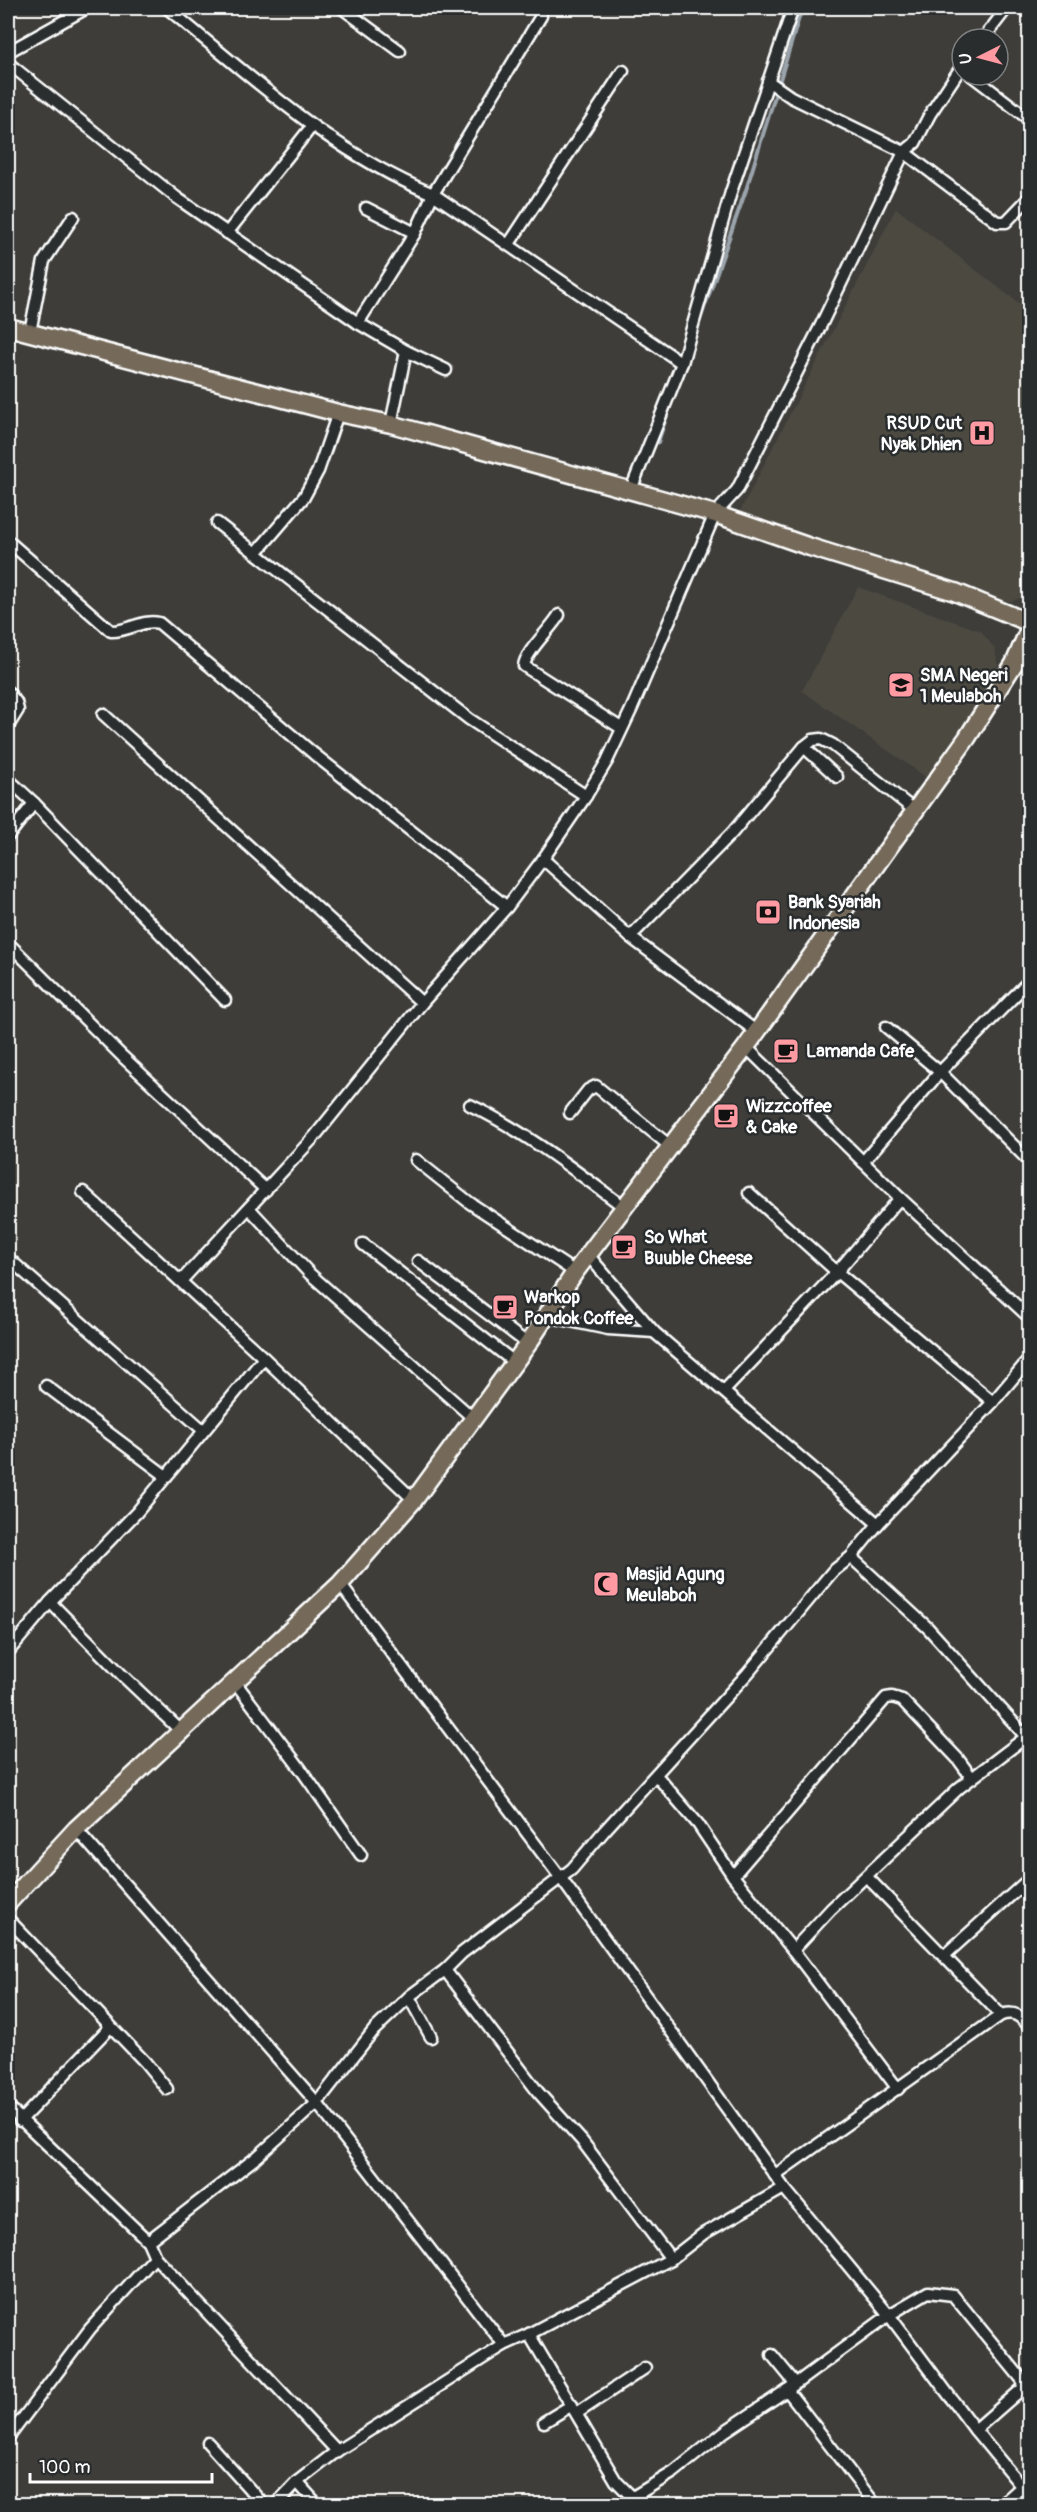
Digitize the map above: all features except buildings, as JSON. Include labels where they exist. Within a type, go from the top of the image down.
[{"type":"main road","points":[[8,327],[338,413],[390,424],[715,514],[810,547],[955,592],[1029,625],[1014,664],[988,707],[757,1032],[575,1272],[528,1344],[414,1500],[340,1584],[76,1829],[8,1903]]},
{"type":"main road","points":[[1014,664],[1029,652]]},
{"type":"street","points":[[8,52],[87,8]]},
{"type":"street","points":[[167,8],[312,126],[397,180],[433,194],[682,363]]},
{"type":"street","points":[[342,8],[400,51]]},
{"type":"street","points":[[630,492],[682,363],[721,226],[793,8]]},
{"type":"street","points":[[992,27],[1007,8]]},
{"type":"street","points":[[358,323],[415,233],[433,194],[541,16]]},
{"type":"street","points":[[8,63],[177,198],[358,323],[406,351],[446,370]]},
{"type":"street","points":[[509,244],[623,71]]},
{"type":"street","points":[[768,81],[791,98],[903,152],[1000,224],[1006,222],[1029,197]]},
{"type":"street","points":[[181,1281],[315,1137],[422,1003],[507,907],[586,796],[607,761],[632,708],[715,514],[737,490],[821,325],[903,152],[915,143],[930,114],[950,85]]},
{"type":"street","points":[[986,87],[1029,120]]},
{"type":"street","points":[[228,233],[312,126]]},
{"type":"street","points":[[366,208],[415,233]]},
{"type":"street","points":[[30,332],[44,261],[74,217]]},
{"type":"street","points":[[390,424],[406,351]]},
{"type":"street","points":[[256,554],[304,497],[318,471],[338,413]]},
{"type":"street","points":[[217,523],[469,719],[586,796]]},
{"type":"street","points":[[8,541],[111,631],[121,631],[149,620],[159,622],[314,754],[507,907]]},
{"type":"street","points":[[560,615],[552,628],[529,654],[524,666],[621,728]]},
{"type":"street","points":[[8,692],[16,702],[18,710],[8,726]]},
{"type":"street","points":[[103,714],[422,1003]]},
{"type":"street","points":[[630,937],[732,834],[804,747],[813,740],[820,739],[833,745],[914,810]]},
{"type":"street","points":[[804,747],[837,777]]},
{"type":"street","points":[[8,779],[225,1000]]},
{"type":"street","points":[[8,836],[34,803]]},
{"type":"street","points":[[543,859],[630,937],[757,1032]]},
{"type":"street","points":[[8,943],[123,1058],[266,1190]]},
{"type":"street","points":[[863,1162],[940,1072],[1029,980]]},
{"type":"street","points":[[886,1027],[940,1072],[1029,1162]]},
{"type":"street","points":[[746,1047],[900,1198],[1029,1318]]},
{"type":"street","points":[[570,1113],[588,1090],[596,1086],[670,1146]]},
{"type":"street","points":[[470,1105],[497,1118],[536,1142],[624,1207]]},
{"type":"street","points":[[417,1160],[470,1203],[575,1272]]},
{"type":"street","points":[[83,1192],[414,1500]]},
{"type":"street","points":[[749,1193],[837,1272],[993,1402]]},
{"type":"street","points":[[724,1391],[837,1272],[900,1198]]},
{"type":"street","points":[[249,1208],[310,1274],[473,1418]]},
{"type":"street","points":[[363,1244],[514,1362]]},
{"type":"street","points":[[588,1255],[654,1332],[878,1524]]},
{"type":"street","points":[[8,1258],[203,1430]]},
{"type":"street","points":[[418,1261],[528,1344]]},
{"type":"street","points":[[546,1316],[608,1329],[654,1332]]},
{"type":"street","points":[[8,1652],[50,1602],[137,1512],[264,1358]]},
{"type":"street","points":[[148,2241],[257,2157],[317,2103],[374,2030],[409,1997],[560,1876],[572,1869],[748,1673],[832,1572],[851,1557],[878,1524],[993,1402],[1029,1358]]},
{"type":"street","points":[[46,1386],[166,1476]]},
{"type":"street","points":[[793,1950],[831,1909],[959,1788],[1028,1738],[928,1628],[851,1557]]},
{"type":"street","points":[[340,1584],[560,1876],[784,2188],[889,2315],[975,2430],[1026,2483],[1002,2505]]},
{"type":"street","points":[[50,1602],[182,1732]]},
{"type":"street","points":[[235,1682],[361,1855]]},
{"type":"street","points":[[733,1876],[886,1698],[902,1700],[972,1778]]},
{"type":"street","points":[[656,1775],[698,1824],[733,1876],[793,1950],[898,2089]]},
{"type":"street","points":[[76,1829],[317,2103],[504,2345]]},
{"type":"street","points":[[867,1877],[1001,2015]]},
{"type":"street","points":[[945,1955],[1029,1878]]},
{"type":"street","points":[[8,1919],[167,2089]]},
{"type":"street","points":[[445,1970],[538,2092],[582,2141],[671,2259]]},
{"type":"street","points":[[409,1997],[431,2037]]},
{"type":"street","points":[[775,2175],[1001,2015],[1009,2012],[1016,2014],[1029,2027]]},
{"type":"street","points":[[20,2121],[110,2027]]},
{"type":"street","points":[[8,2107],[20,2121],[148,2241],[155,2257],[337,2451]]},
{"type":"street","points":[[276,2505],[297,2482],[337,2451],[504,2345],[671,2259],[703,2234],[784,2188]]},
{"type":"street","points":[[8,2438],[90,2329],[155,2257]]},
{"type":"street","points":[[529,2334],[616,2481],[636,2501],[724,2432],[791,2387],[889,2315],[928,2292],[953,2295],[1024,2382],[1022,2389],[975,2430]]},
{"type":"street","points":[[772,2355],[791,2387],[875,2505]]},
{"type":"street","points":[[544,2422],[575,2409],[645,2368]]},
{"type":"street","points":[[208,2443],[263,2505]]},
{"type":"street","points":[[297,2482],[317,2505]]},
{"type":"shaded area","points":[[896,208],[1029,311],[1029,595],[1012,601],[983,600],[737,517]]},
{"type":"shaded area","name":"SMA Negeri 1 Meulaboh","points":[[858,587],[981,631],[995,649],[1000,680],[930,780],[802,691]]},
{"type":"waterway","points":[[696,331],[746,190],[802,8]]},
{"type":"waterway","points":[[658,442],[670,406]]},
{"type":"place","name":"RSUD Cut Nyak Dhien","points":[[982,433]]},
{"type":"place","name":"SMA Negeri 1 Meulaboh","points":[[901,685]]},
{"type":"place","name":"Bank Syariah Indonesia","points":[[768,912]]},
{"type":"place","name":"Lamanda Cafe","points":[[786,1051]]},
{"type":"place","name":"Wizzcoffee & Cake","points":[[726,1116]]},
{"type":"place","name":"So What Buuble Cheese","points":[[624,1247]]},
{"type":"place","name":"Warkop Pondok Coffee","points":[[505,1307]]},
{"type":"place","name":"Masjid Agung Meulaboh","points":[[606,1584]]}]
